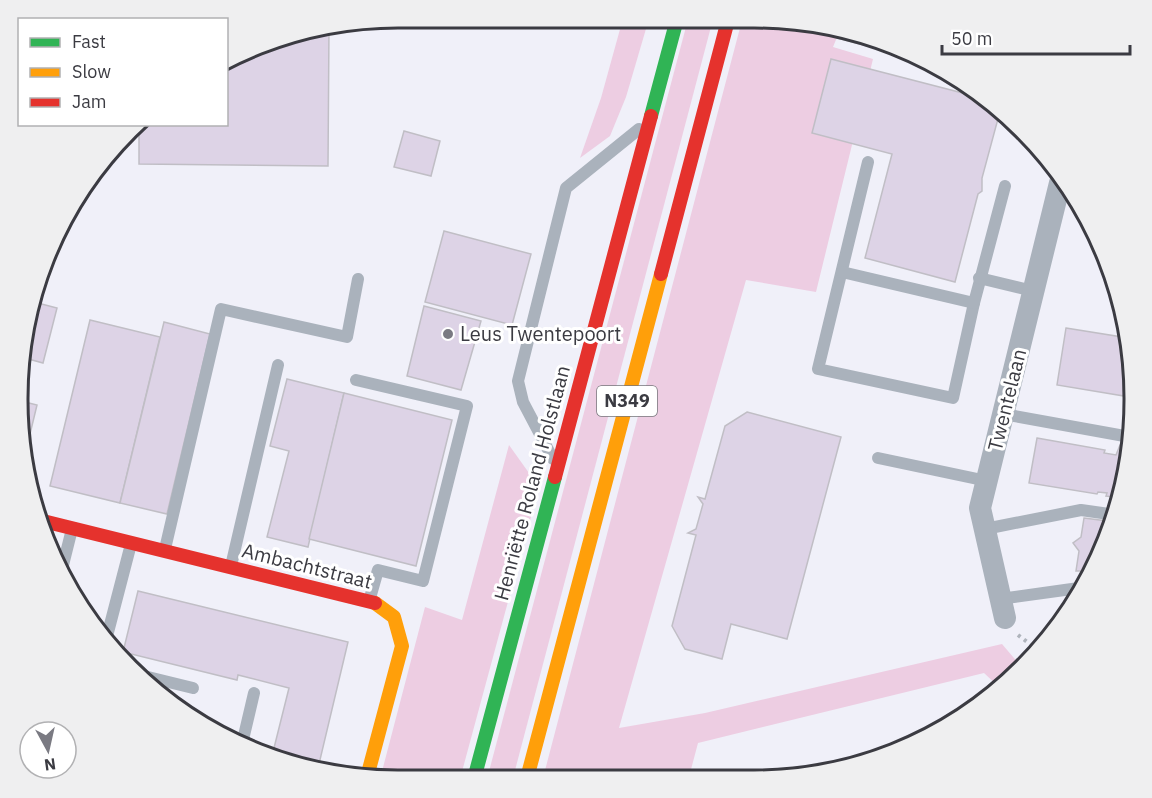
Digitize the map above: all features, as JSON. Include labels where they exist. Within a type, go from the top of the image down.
[{"type":"main road","name":"Henriëtte Roland Holstlaan","points":[[476,770],[675,28]]},
{"type":"main road","name":"N349","points":[[529,770],[726,28]]},
{"type":"main road","name":"Ambachtstraat","points":[[50,523],[369,600],[391,611],[400,626],[402,646],[369,768]]},
{"type":"street","name":"Twentelaan","points":[[1002,609],[981,508],[1058,189]]},
{"type":"lane","points":[[557,465],[523,402],[518,381],[567,188],[610,155],[651,118]]},
{"type":"lane","points":[[868,162],[818,369],[953,398],[979,278],[1005,186]]},
{"type":"lane","points":[[842,272],[974,303]]},
{"type":"lane","points":[[979,278],[1034,291]]},
{"type":"lane","points":[[165,550],[221,309],[347,337],[358,279]]},
{"type":"lane","points":[[231,567],[278,365]]},
{"type":"lane","points":[[356,380],[467,406],[423,581],[378,570],[369,600]]},
{"type":"lane","points":[[1003,414],[1121,435]]},
{"type":"lane","points":[[878,458],[987,481]]},
{"type":"lane","points":[[985,529],[1081,510],[1105,513]]},
{"type":"lane","points":[[65,558],[72,528]]},
{"type":"lane","points":[[109,629],[131,543]]},
{"type":"lane","points":[[1002,609],[1070,590]]},
{"type":"lane","points":[[156,679],[193,688]]},
{"type":"lane","points":[[244,735],[254,693]]},
{"type":"shaded area","points":[[620,28],[646,28],[626,97],[610,136],[580,158],[601,98]]},
{"type":"shaded area","points":[[686,28],[711,28],[515,770],[489,770]]},
{"type":"shaded area","points":[[740,28],[777,29],[837,38],[833,47],[873,59],[816,292],[746,280],[619,728],[705,713],[1002,644],[1016,660],[993,681],[984,673],[698,743],[691,770],[545,770]]},
{"type":"shaded area","points":[[509,445],[539,487],[462,770],[383,769],[425,607],[462,620]]},
{"type":"building","points":[[329,36],[328,166],[139,164],[139,135],[149,126],[228,126],[228,71],[280,48]]},
{"type":"building","points":[[831,59],[961,93],[998,120],[982,178],[982,191],[978,194],[955,282],[865,258],[892,154],[812,133]]},
{"type":"building","points":[[404,131],[440,141],[431,176],[394,167]]},
{"type":"building","points":[[444,231],[531,254],[512,325],[425,302]]},
{"type":"building","points":[[41,304],[57,308],[43,363],[31,360]]},
{"type":"building","points":[[424,306],[481,321],[461,390],[407,376]]},
{"type":"building","points":[[90,320],[160,337],[120,503],[50,486]]},
{"type":"building","points":[[164,322],[210,334],[167,514],[120,503]]},
{"type":"building","points":[[1066,328],[1118,336],[1124,396],[1057,385]]},
{"type":"building","points":[[287,379],[344,393],[308,547],[267,537],[289,451],[270,446]]},
{"type":"building","points":[[344,393],[452,420],[416,566],[309,539]]},
{"type":"building","points":[[28,403],[37,405],[30,433]]},
{"type":"building","points":[[747,412],[841,437],[787,639],[731,624],[722,659],[685,649],[672,626],[696,535],[688,533],[696,529],[703,504],[698,497],[705,499],[725,426]]},
{"type":"building","points":[[1037,438],[1105,450],[1104,453],[1116,455],[1120,445],[1111,497],[1106,496],[1107,493],[1098,492],[1097,494],[1029,483]]},
{"type":"building","points":[[1084,518],[1103,520],[1081,571],[1076,571],[1079,551],[1073,543],[1081,537]]},
{"type":"building","points":[[138,591],[348,642],[320,761],[274,748],[289,688],[238,675],[237,680],[130,654],[124,647]]},
{"type":"traffic: fast","points":[[651,116],[675,28]]},
{"type":"traffic: fast","points":[[476,770],[555,477]]},
{"type":"traffic: slow","points":[[529,770],[661,274]]},
{"type":"traffic: slow","points":[[369,768],[402,646],[394,617],[375,603]]},
{"type":"traffic: jam","points":[[661,274],[726,28]]},
{"type":"traffic: jam","points":[[555,477],[651,116]]},
{"type":"traffic: jam","points":[[50,523],[375,603]]},
{"type":"place","name":"Leus Twentepoort","points":[[448,334]]}]
